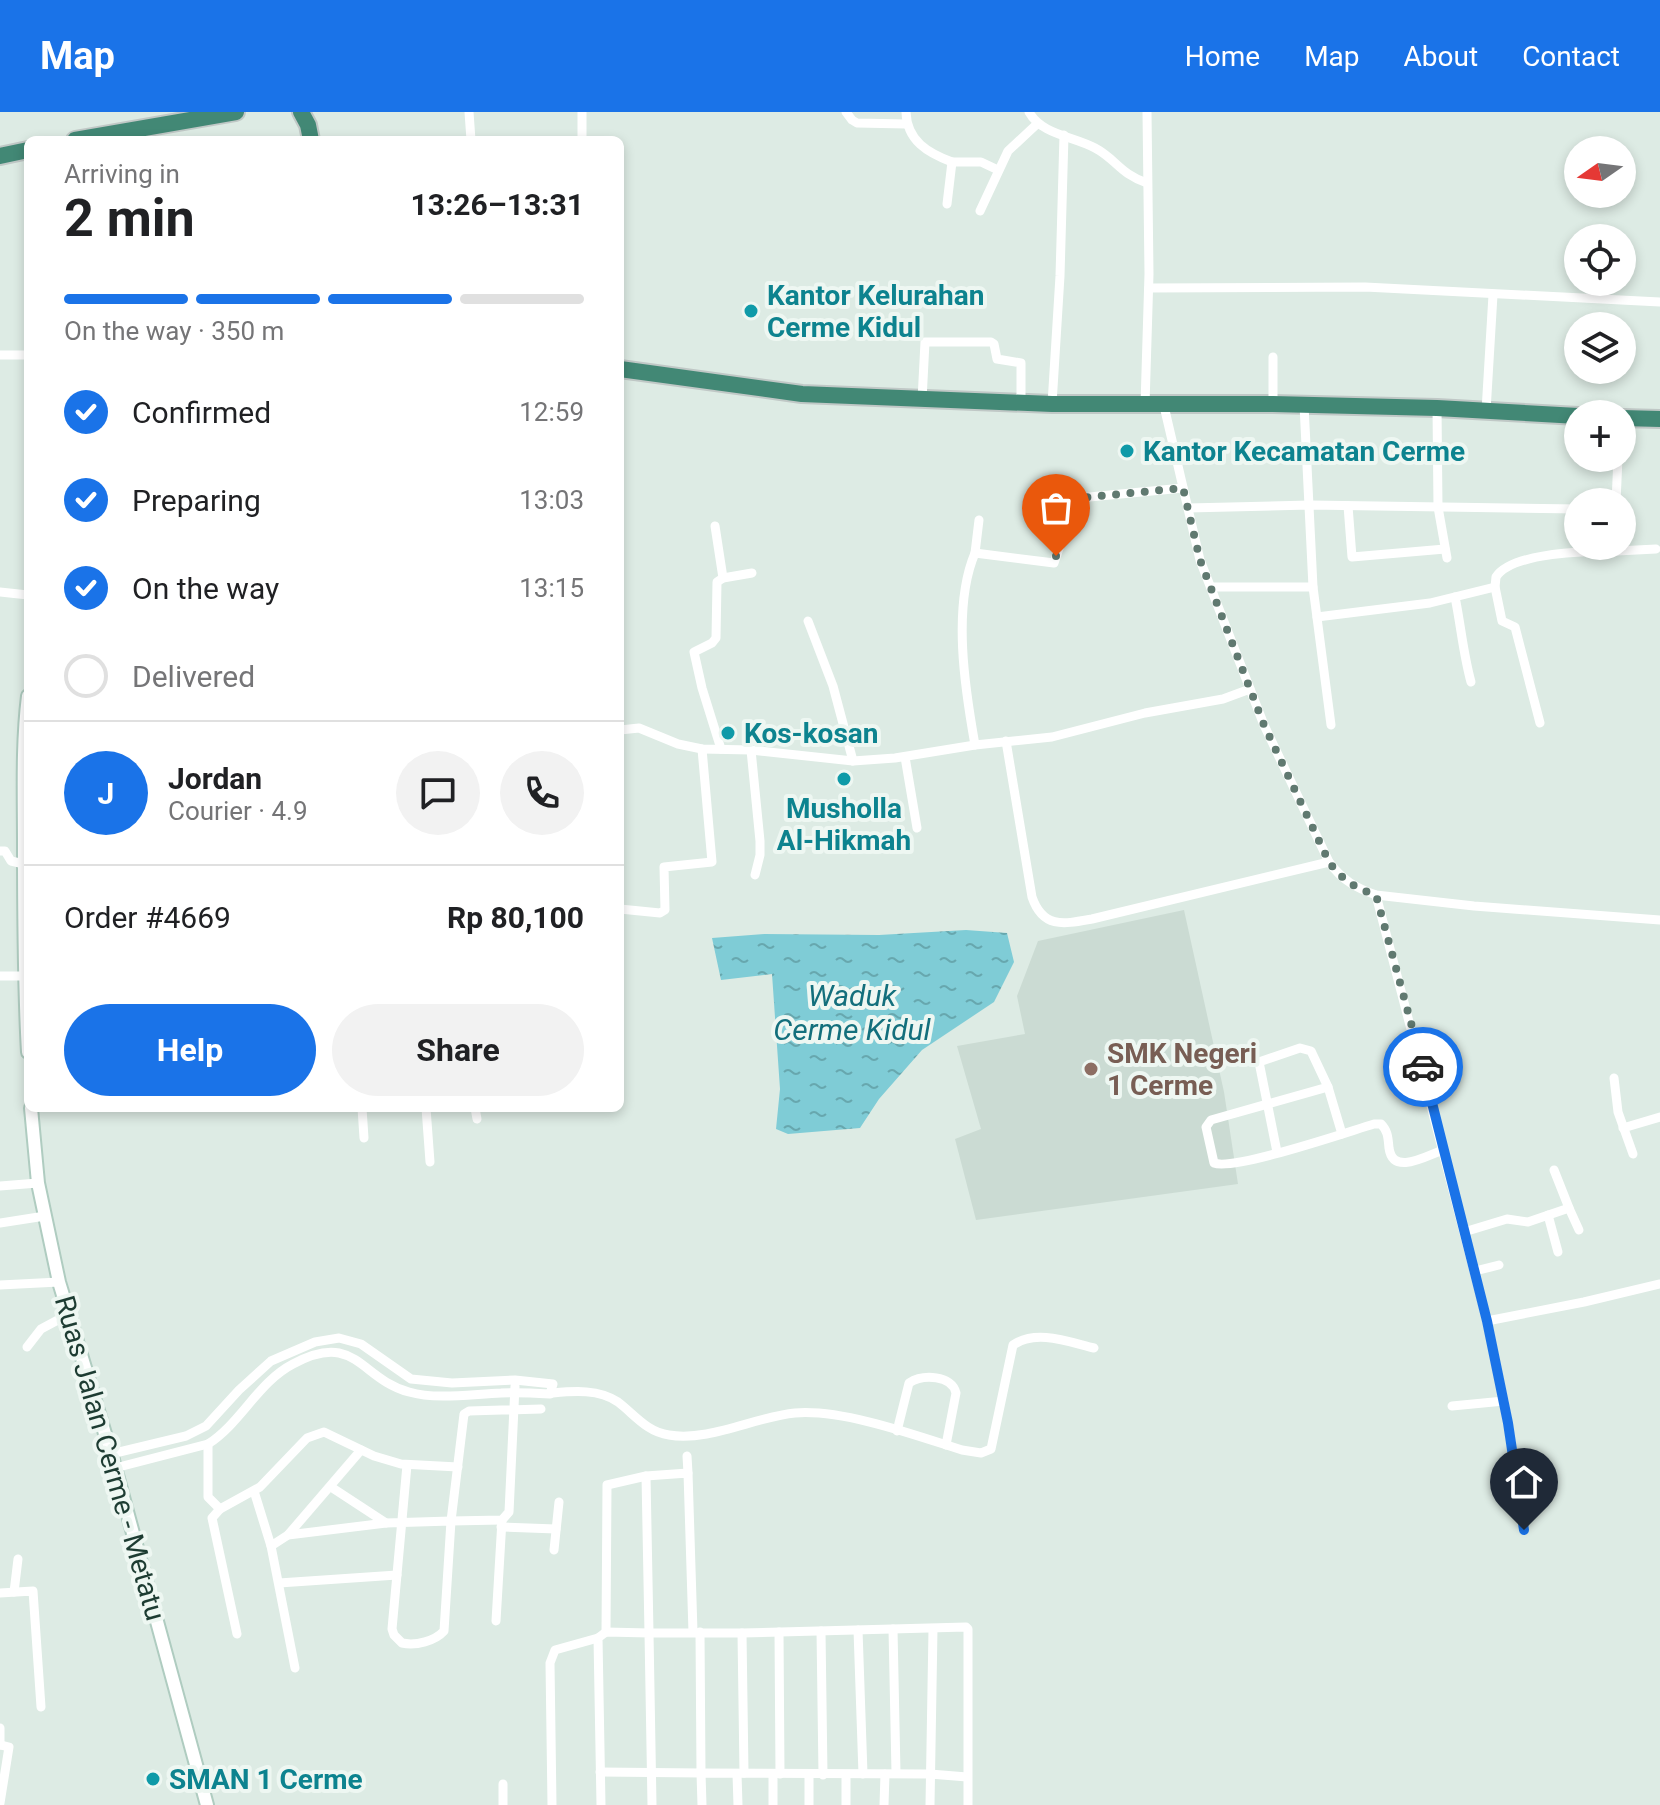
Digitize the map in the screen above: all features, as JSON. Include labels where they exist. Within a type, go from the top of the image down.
[{"type":"highway","points":[[94,136],[191,115],[236,112]]},
{"type":"highway","points":[[303,112],[310,136]]},
{"type":"highway","points":[[0,156],[24,151]]},
{"type":"highway","points":[[624,370],[802,394],[922,400],[1164,406],[1273,404],[1564,415]]},
{"type":"highway","points":[[1636,418],[1660,419]]},
{"type":"main road","name":"Ruas Jalan Cerme - Metatu","points":[[31,1112],[38,1183],[59,1282],[115,1468],[207,1805]]},
{"type":"street","points":[[469,112],[471,136]]},
{"type":"street","points":[[582,112],[582,136]]},
{"type":"street","points":[[846,112],[857,123],[906,124]]},
{"type":"street","points":[[906,112],[906,124],[923,149],[952,162],[981,162],[998,170]]},
{"type":"street","points":[[1029,112],[1037,124],[1095,148],[1129,177],[1147,183]]},
{"type":"street","points":[[1145,405],[1149,288],[1147,112]]},
{"type":"street","points":[[980,211],[1008,151],[1037,124]]},
{"type":"street","points":[[1052,404],[1064,135]]},
{"type":"street","points":[[947,204],[952,162]]},
{"type":"street","points":[[1149,288],[1365,287],[1660,302]]},
{"type":"street","points":[[1486,411],[1493,295]]},
{"type":"street","points":[[922,400],[925,342],[991,342],[997,359],[1021,363],[1021,403]]},
{"type":"street","points":[[0,355],[24,355]]},
{"type":"street","points":[[1273,357],[1273,404]]},
{"type":"street","points":[[1304,405],[1313,587],[1331,725]]},
{"type":"street","points":[[1164,406],[1200,560],[1264,725],[1329,862],[1342,878],[1376,895],[1660,920]]},
{"type":"street","points":[[1348,506],[1352,557],[1446,554],[1438,507],[1437,408]]},
{"type":"street","points":[[975,553],[1054,563],[1076,499],[1183,488]]},
{"type":"street","points":[[1188,508],[1310,505],[1564,509]]},
{"type":"street","points":[[975,745],[965,688],[963,622],[979,520]]},
{"type":"street","points":[[715,526],[723,578]]},
{"type":"street","points":[[1636,548],[1656,549]]},
{"type":"street","points":[[1540,723],[1515,627],[1502,621],[1496,577],[1503,568],[1525,560],[1564,555]]},
{"type":"street","points":[[721,749],[694,652],[716,638],[717,582],[752,573]]},
{"type":"street","points":[[1211,587],[1313,587]]},
{"type":"street","points":[[1317,617],[1455,597],[1495,587]]},
{"type":"street","points":[[0,592],[24,595]]},
{"type":"street","points":[[1455,597],[1463,633],[1463,654],[1471,682]]},
{"type":"street","points":[[808,621],[833,686],[853,761]]},
{"type":"street","points":[[624,730],[639,728],[678,744],[702,749],[751,750],[853,761],[1052,737],[1145,713],[1223,699],[1250,689]]},
{"type":"street","points":[[1006,741],[1032,897],[1041,915],[1055,923],[1092,919],[1329,862]]},
{"type":"street","points":[[624,909],[660,913],[665,910],[664,867],[712,862],[702,749]]},
{"type":"street","points":[[751,750],[760,841],[755,875]]},
{"type":"street","points":[[905,757],[917,828]]},
{"type":"street","points":[[0,851],[5,851],[11,861],[24,864]]},
{"type":"street","points":[[1376,895],[1487,1321],[1504,1401],[1524,1530]]},
{"type":"street","points":[[0,976],[24,976]]},
{"type":"street","points":[[1277,1152],[1259,1066],[1262,1060],[1307,1048],[1328,1087],[1342,1134]]},
{"type":"street","points":[[1614,1078],[1615,1099],[1633,1154]]},
{"type":"street","points":[[1328,1087],[1211,1120],[1206,1127],[1217,1165],[1381,1124],[1386,1129],[1390,1155],[1395,1162],[1403,1164],[1443,1150]]},
{"type":"street","points":[[362,1112],[364,1138]]},
{"type":"street","points":[[426,1112],[430,1162]]},
{"type":"street","points":[[1623,1128],[1660,1117]]},
{"type":"street","points":[[1554,1170],[1579,1230]]},
{"type":"street","points":[[0,1186],[38,1183]]},
{"type":"street","points":[[1464,1232],[1507,1219],[1528,1222],[1569,1208]]},
{"type":"street","points":[[1548,1215],[1558,1252]]},
{"type":"street","points":[[0,1223],[45,1216]]},
{"type":"street","points":[[1475,1271],[1499,1265]]},
{"type":"street","points":[[0,1285],[59,1282]]},
{"type":"street","points":[[1487,1321],[1660,1284]]},
{"type":"street","points":[[27,1347],[41,1329],[69,1314]]},
{"type":"street","points":[[111,1454],[186,1436],[206,1426],[271,1361],[315,1342],[339,1338],[361,1344],[411,1379],[452,1383],[515,1380],[550,1383],[553,1384],[553,1393]]},
{"type":"street","points":[[335,1351],[339,1338]]},
{"type":"street","points":[[115,1468],[208,1444],[220,1436],[262,1389],[292,1364],[335,1351],[347,1354],[394,1386],[409,1392],[440,1395],[580,1391],[612,1399],[643,1425],[669,1435],[704,1434],[798,1413],[822,1413],[981,1453],[991,1449],[1011,1351],[1017,1341],[1056,1338],[1094,1348]]},
{"type":"street","points":[[897,1431],[909,1383],[926,1377],[949,1381],[955,1386],[956,1393],[946,1445]]},
{"type":"street","points":[[251,1378],[262,1389]]},
{"type":"street","points":[[496,1621],[502,1524],[509,1512],[515,1380]]},
{"type":"street","points":[[236,1393],[247,1405]]},
{"type":"street","points":[[1452,1406],[1504,1401]]},
{"type":"street","points":[[407,1465],[392,1629],[394,1635],[408,1645],[442,1635],[445,1623],[451,1521],[464,1414],[469,1411],[541,1409]]},
{"type":"street","points":[[237,1634],[212,1518],[220,1509],[254,1491],[307,1438],[317,1433],[330,1433],[374,1456],[407,1465],[458,1467]]},
{"type":"street","points":[[208,1444],[208,1497],[220,1509]]},
{"type":"street","points":[[271,1546],[288,1535],[361,1450]]},
{"type":"street","points":[[687,1456],[702,1805]]},
{"type":"street","points":[[601,1805],[607,1485],[646,1476],[688,1473]]},
{"type":"street","points":[[646,1476],[652,1805]]},
{"type":"street","points":[[331,1487],[386,1523]]},
{"type":"street","points":[[254,1491],[271,1546],[295,1668]]},
{"type":"street","points":[[554,1550],[559,1502]]},
{"type":"street","points":[[288,1535],[386,1523],[451,1521],[556,1529]]},
{"type":"street","points":[[14,1592],[18,1559]]},
{"type":"street","points":[[279,1583],[397,1575]]},
{"type":"street","points":[[0,1593],[33,1591],[41,1707]]},
{"type":"street","points":[[552,1805],[550,1663],[555,1650],[602,1635],[893,1629],[968,1629],[968,1805]]},
{"type":"street","points":[[893,1629],[896,1773]]},
{"type":"street","points":[[930,1805],[933,1629]]},
{"type":"street","points":[[858,1630],[863,1774]]},
{"type":"street","points":[[821,1631],[823,1775]]},
{"type":"street","points":[[773,1805],[779,1632]]},
{"type":"street","points":[[738,1805],[742,1633]]},
{"type":"street","points":[[0,1728],[1,1745],[9,1747],[0,1803]]},
{"type":"street","points":[[600,1772],[896,1773],[967,1777]]},
{"type":"street","points":[[884,1805],[885,1774]]},
{"type":"street","points":[[809,1775],[809,1805]]},
{"type":"street","points":[[846,1775],[846,1805]]},
{"type":"street","points":[[503,1784],[503,1805]]},
{"type":"shaded area","name":"SMK Negeri 1 Cerme","points":[[1184,910],[1224,1092],[1238,1184],[976,1220],[955,1139],[981,1129],[957,1046],[1025,1034],[1017,996],[1038,941]]},
{"type":"water","name":"Waduk Cerme Kidul","points":[[966,930],[1007,933],[1014,962],[994,1002],[922,1050],[879,1099],[860,1128],[788,1134],[776,1129],[780,1089],[772,974],[721,980],[712,938]]},
{"type":"way so far","points":[[1056,556],[1076,499],[1183,488],[1200,560],[1264,725],[1329,862],[1342,878],[1376,895],[1423,1067]]},
{"type":"place","name":"Kantor Kelurahan Cerme Kidul","points":[[751,311]]},
{"type":"place","name":"Kantor Kecamatan Cerme","points":[[1127,451]]},
{"type":"place","name":"Kos-kosan","points":[[728,733]]},
{"type":"place","name":"Musholla Al-Hikmah","points":[[844,779]]},
{"type":"place","name":"SMK Negeri 1 Cerme","points":[[1091,1069]]},
{"type":"place","name":"SMAN 1 Cerme","points":[[153,1779]]},
{"type":"route","points":[[1423,1067],[1487,1321],[1508,1423],[1524,1530]]}]
